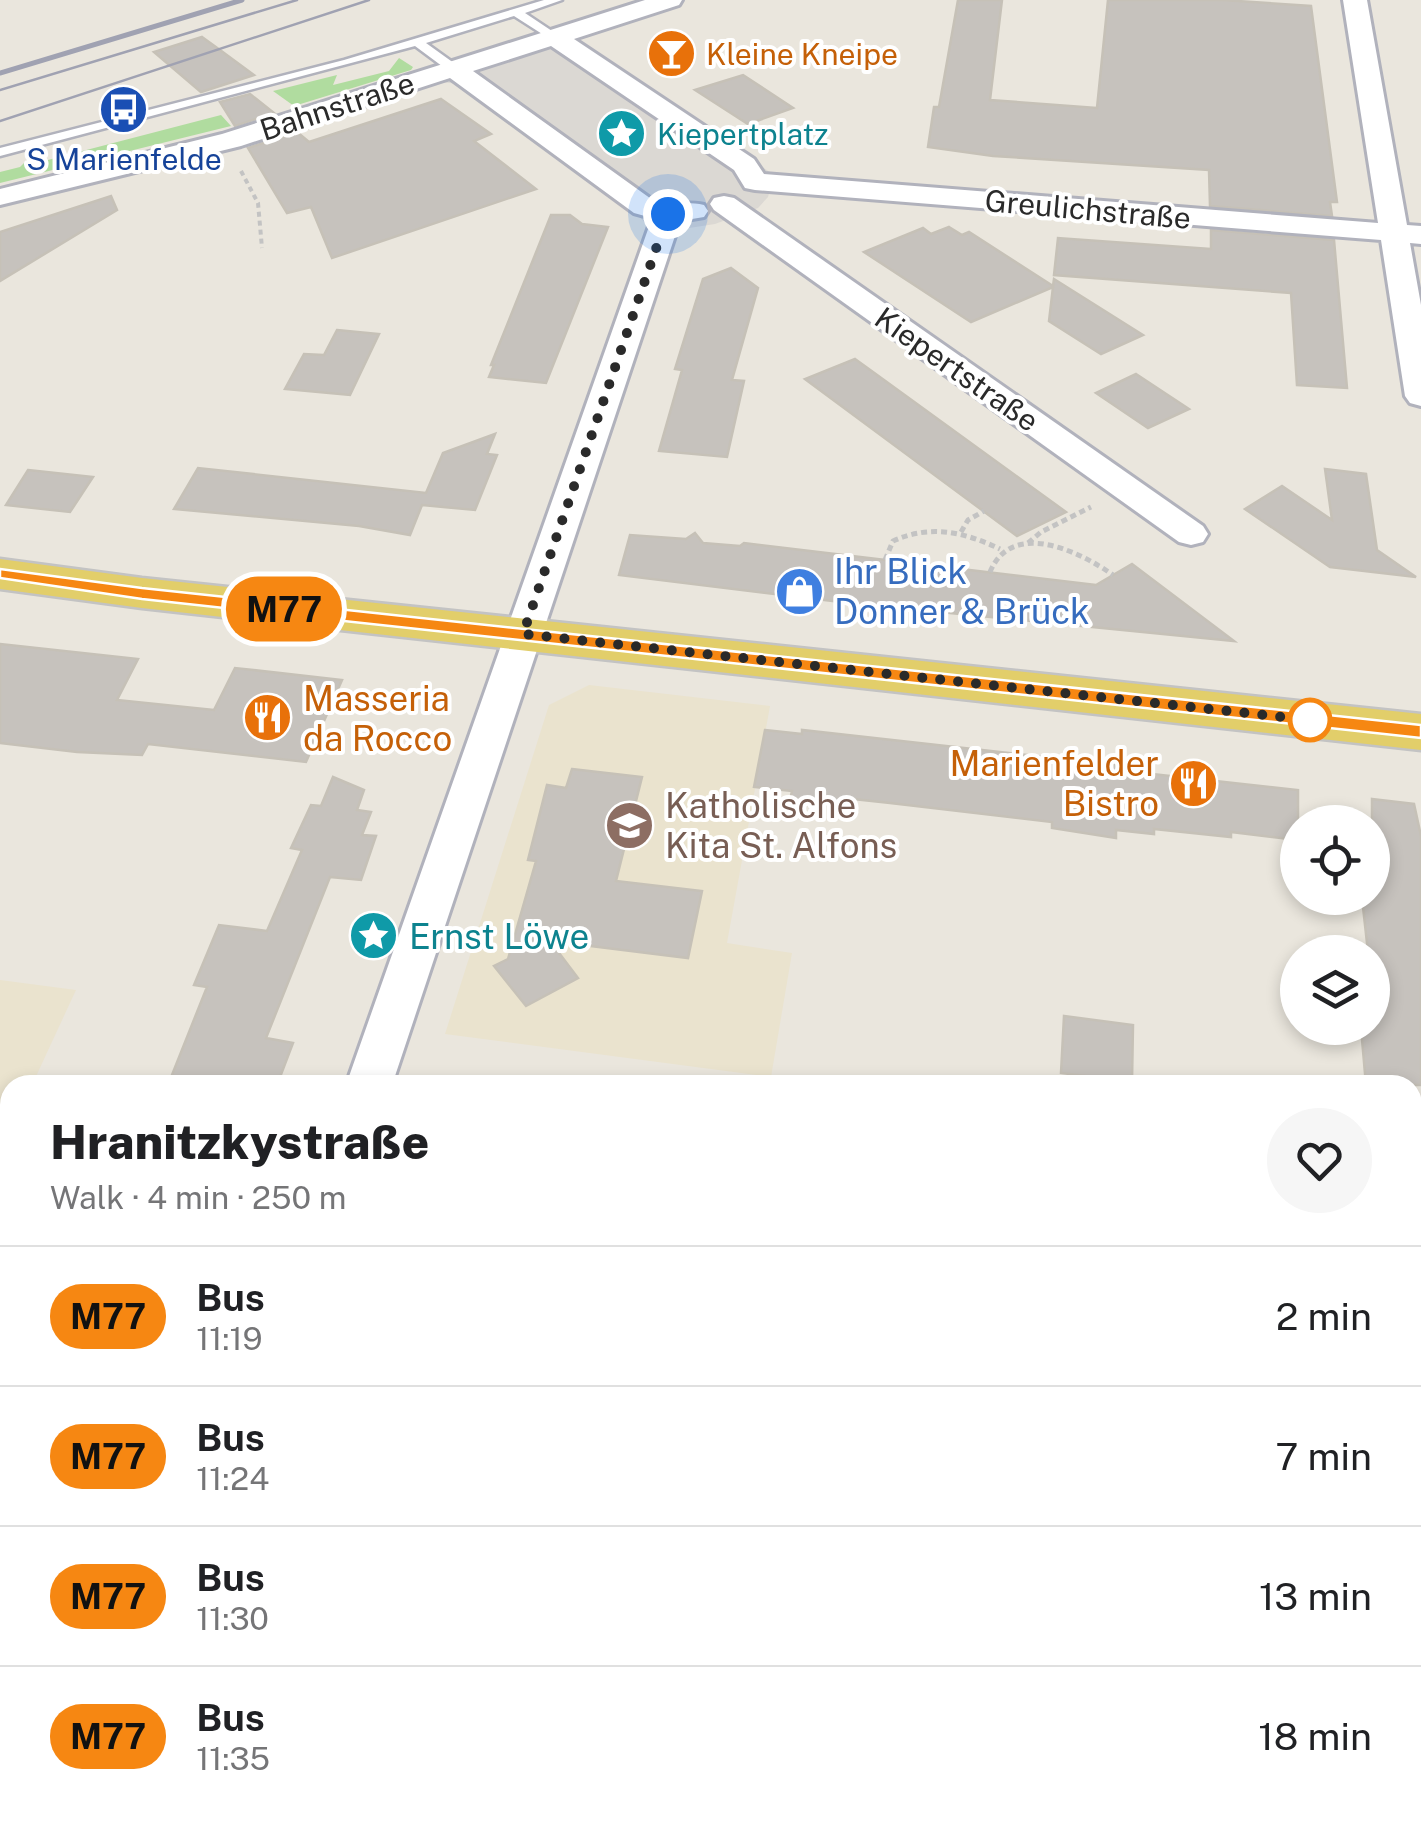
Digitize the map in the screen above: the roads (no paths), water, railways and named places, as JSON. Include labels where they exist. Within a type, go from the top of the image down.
[{"type":"main road","points":[[0,574],[1421,732]]},
{"type":"street","name":"Bahnstraße","points":[[0,197],[231,140],[670,0]]},
{"type":"street","points":[[1356,0],[1408,234],[1421,396]]},
{"type":"street","points":[[454,69],[644,207],[668,214],[724,204],[745,196],[755,182],[744,164],[554,36]]},
{"type":"street","name":"Greulichstraße","points":[[755,182],[1408,234]]},
{"type":"street","name":"Kiepertstraße","points":[[724,204],[1191,534]]},
{"type":"street","points":[[372,1075],[668,214]]},
{"type":"lane","name":"Bahnstraße","points":[[0,152],[418,43],[556,0]]},
{"type":"lane","points":[[518,14],[554,36]]},
{"type":"lane","points":[[418,43],[454,69]]},
{"type":"tram line","points":[[0,90],[297,0]]},
{"type":"tram line","points":[[0,121],[369,0]]},
{"type":"railway","points":[[0,73],[242,0]]},
{"type":"place","name":"Kleine Kneipe","points":[[671,54]]},
{"type":"place","name":"S Marienfelde","points":[[124,110]]},
{"type":"place","name":"Kiepertplatz","points":[[622,134]]},
{"type":"place","name":"Ihr Blick Donner & Brück","points":[[799,591]]},
{"type":"place","name":"Masseria da Rocco","points":[[268,718]]},
{"type":"place","name":"Marienfelder Bistro","points":[[1194,783]]},
{"type":"place","name":"Katholische Kita St. Alfons","points":[[630,825]]},
{"type":"place","name":"Ernst Löwe","points":[[374,936]]}]
